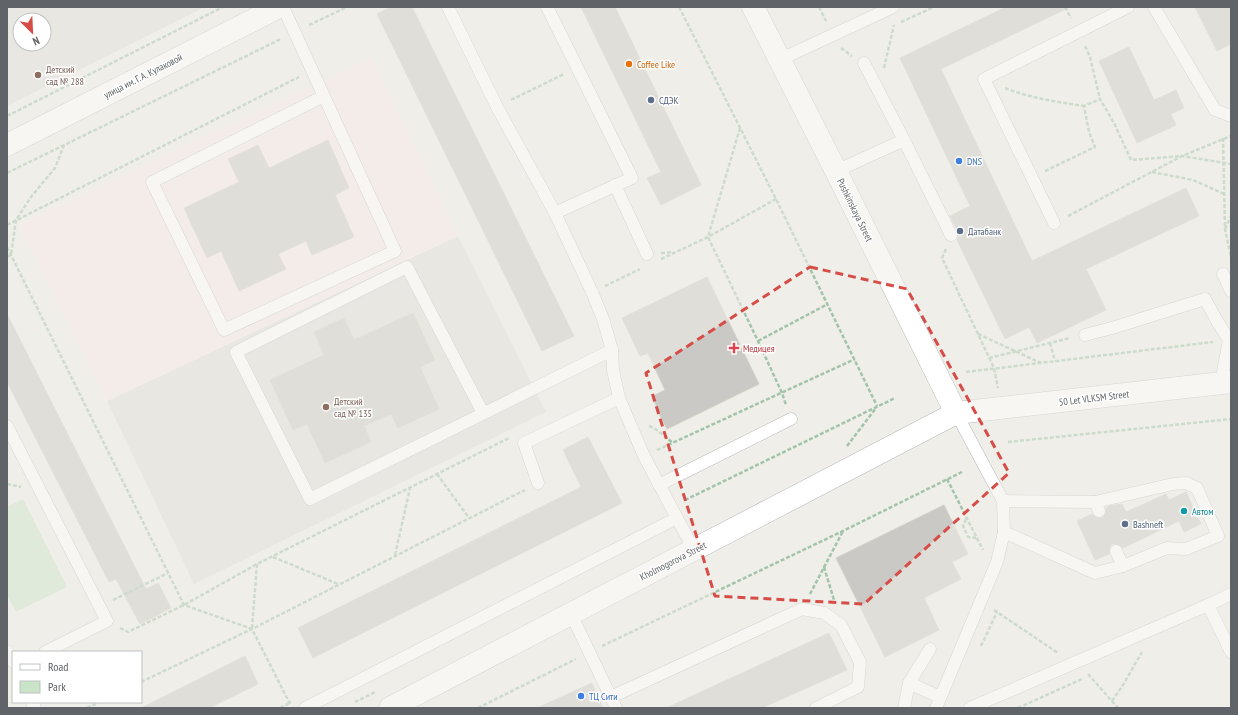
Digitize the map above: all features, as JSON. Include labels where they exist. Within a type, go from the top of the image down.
[{"type":"main road","name":"улица им. Г. А. Кулаковой","points":[[7,145],[279,7]]},
{"type":"main road","name":"Pushkinskaya Street","points":[[753,7],[956,413]]},
{"type":"main road","name":"50 Let VLKSM Street","points":[[956,413],[1226,382]]},
{"type":"main road","name":"Kholmogorova Street","points":[[390,708],[956,413]]},
{"type":"lane","points":[[283,7],[396,251],[224,330],[152,182],[324,96]]},
{"type":"lane","points":[[448,7],[497,107],[555,213],[592,292],[603,319],[612,350],[613,370],[619,398],[644,456],[694,550]]},
{"type":"lane","points":[[547,7],[632,178],[555,213]]},
{"type":"lane","points":[[779,60],[891,7]]},
{"type":"lane","points":[[1054,223],[984,79],[1128,7]]},
{"type":"lane","points":[[1154,7],[1215,110],[1231,116]]},
{"type":"lane","points":[[864,63],[951,235]]},
{"type":"lane","points":[[836,171],[904,140]]},
{"type":"lane","points":[[615,185],[646,260]]},
{"type":"lane","points":[[482,413],[408,267],[236,352],[310,499],[612,350]]},
{"type":"lane","points":[[1222,274],[1231,291]]},
{"type":"lane","points":[[1085,335],[1205,300],[1217,321],[1230,339],[1226,382]]},
{"type":"lane","points":[[538,483],[524,443],[619,398]]},
{"type":"lane","points":[[909,683],[938,703],[997,562],[1004,532],[1003,501],[956,413]]},
{"type":"lane","points":[[659,485],[791,419]]},
{"type":"lane","points":[[7,426],[107,621],[46,651]]},
{"type":"lane","points":[[1003,501],[1097,506],[1173,484],[1186,483],[1197,488],[1218,536],[1186,549],[1167,548],[1123,566],[1095,573],[1004,532]]},
{"type":"lane","points":[[305,708],[677,518]]},
{"type":"lane","points":[[1116,551],[1123,566]]},
{"type":"lane","points":[[970,708],[1231,594]]},
{"type":"lane","points":[[1208,605],[1231,652]]},
{"type":"lane","points":[[571,614],[613,702],[802,609],[824,613],[841,625],[860,662],[858,687],[816,708]]},
{"type":"lane","points":[[904,708],[909,683],[930,649]]},
{"type":"lane","points":[[7,651],[12,660]]},
{"type":"path","points":[[7,116],[223,7]]},
{"type":"path","points":[[7,173],[347,7]]},
{"type":"path","points":[[679,7],[776,199],[826,305],[877,406],[895,398]]},
{"type":"path","points":[[820,7],[830,27]]},
{"type":"path","points":[[1065,7],[1079,32],[1090,57],[1100,99],[1114,123],[1131,160],[1182,156],[1231,164]]},
{"type":"path","points":[[878,90],[894,25]]},
{"type":"path","points":[[497,107],[577,68]]},
{"type":"path","points":[[7,225],[313,71]]},
{"type":"path","points":[[984,79],[1015,92],[1057,102],[1084,106],[1100,99]]},
{"type":"path","points":[[1032,178],[1095,147],[1089,132],[1084,106]]},
{"type":"path","points":[[740,128],[708,237],[782,393],[791,419]]},
{"type":"path","points":[[1054,223],[1182,156],[1231,136]]},
{"type":"path","points":[[1223,138],[1224,229],[1231,257]]},
{"type":"path","points":[[11,255],[16,220],[31,197],[55,168],[64,145]]},
{"type":"path","points":[[1152,172],[1192,180],[1224,194]]},
{"type":"path","points":[[658,260],[708,237],[776,199]]},
{"type":"path","points":[[1224,229],[1231,216]]},
{"type":"path","points":[[951,235],[942,258],[994,368],[998,388]]},
{"type":"path","points":[[7,247],[184,605],[252,629]]},
{"type":"path","points":[[7,257],[11,255]]},
{"type":"path","points":[[592,292],[646,260]]},
{"type":"path","points":[[758,341],[826,305]]},
{"type":"path","points":[[978,334],[1041,363]]},
{"type":"path","points":[[989,358],[1085,335]]},
{"type":"path","points":[[966,372],[1230,339]]},
{"type":"path","points":[[1050,343],[1055,361]]},
{"type":"path","points":[[644,456],[854,359]]},
{"type":"path","points":[[1008,442],[1231,419]]},
{"type":"path","points":[[629,422],[654,428],[673,443]]},
{"type":"path","points":[[107,621],[128,632],[184,605],[257,564],[511,437],[524,443]]},
{"type":"path","points":[[478,708],[589,652],[843,531],[962,472]]},
{"type":"path","points":[[437,474],[469,518]]},
{"type":"path","points":[[947,479],[974,533]]},
{"type":"path","points":[[142,682],[252,629],[538,483]]},
{"type":"path","points":[[395,556],[410,488]]},
{"type":"path","points":[[966,519],[963,526],[968,537],[977,538]]},
{"type":"path","points":[[802,609],[843,531]]},
{"type":"path","points":[[273,557],[339,584]]},
{"type":"path","points":[[257,564],[252,629],[289,703],[295,708]]},
{"type":"path","points":[[824,566],[841,625]]},
{"type":"path","points":[[100,607],[168,573]]},
{"type":"path","points":[[980,601],[1090,675],[1118,708]]},
{"type":"path","points":[[1112,701],[1123,685],[1142,651]]},
{"type":"path","points":[[87,708],[97,703]]},
{"type":"highlighted area","points":[[810,267],[907,289],[1009,473],[864,604],[715,596],[646,373]]},
{"type":"shaded area","name":"Детский сад № 288","points":[[7,7],[205,7],[7,106]]},
{"type":"shaded area","points":[[371,57],[458,236],[107,401],[19,225]]},
{"type":"shaded area","name":"Детский сад № 135","points":[[458,236],[546,412],[194,584],[107,401]]},
{"type":"green space","points":[[23,499],[67,587],[16,612],[7,595],[7,507]]},
{"type":"building","points":[[391,7],[412,7],[574,336],[542,351],[377,14]]},
{"type":"building","points":[[581,7],[615,7],[701,185],[661,205],[647,178],[661,172]]},
{"type":"building","points":[[1006,7],[1070,7],[941,69],[1032,261],[1186,188],[1199,216],[1086,269],[1106,310],[1037,343],[1029,327],[1005,339],[957,240],[958,232],[950,216],[970,206],[900,58]]},
{"type":"building","points":[[1195,7],[1231,7],[1231,44],[1217,51]]},
{"type":"building","points":[[1129,47],[1154,100],[1176,90],[1184,108],[1171,114],[1176,125],[1137,143],[1099,61]]},
{"type":"building","points":[[328,140],[349,188],[335,195],[354,237],[312,255],[306,241],[278,254],[286,269],[239,291],[221,251],[207,258],[184,208],[239,182],[228,159],[258,145],[269,168]]},
{"type":"building","points":[[707,277],[759,384],[667,429],[651,397],[665,390],[648,353],[640,356],[622,318]]},
{"type":"building","points":[[413,313],[435,360],[420,367],[439,409],[398,428],[391,414],[364,426],[371,442],[325,463],[307,424],[293,430],[270,380],[324,355],[314,332],[344,318],[354,340]]},
{"type":"building","points":[[7,314],[146,589],[158,583],[171,608],[140,624],[116,579],[109,582],[7,382]]},
{"type":"building","points":[[588,437],[622,503],[313,658],[298,628],[581,487],[563,450]]},
{"type":"building","points":[[1186,492],[1201,524],[1184,532],[1179,521],[1123,548],[1117,544],[1112,544],[1109,554],[1095,560],[1077,521],[1092,514],[1098,518],[1102,518],[1106,512],[1106,508],[1109,506],[1122,504],[1126,512],[1166,494],[1169,500]]},
{"type":"building","points":[[944,505],[968,554],[952,562],[961,579],[924,598],[939,630],[885,657],[836,558]]},
{"type":"building","points":[[829,633],[847,670],[762,708],[666,708]]},
{"type":"building","points":[[245,656],[258,684],[209,708],[141,708]]},
{"type":"building","name":"ТЦ Сити","points":[[592,683],[603,708],[537,708]]},
{"type":"place","name":"Coffee Like","points":[[629,64]]},
{"type":"place","name":"Детский сад № 288","points":[[38,75]]},
{"type":"place","name":"СДЭК","points":[[651,100]]},
{"type":"place","name":"DNS","points":[[959,161]]},
{"type":"place","name":"Датабанк","points":[[960,231]]},
{"type":"place","name":"Медицея","points":[[734,348]]},
{"type":"place","name":"Детский сад № 135","points":[[326,407]]},
{"type":"place","name":"Автом","points":[[1184,511]]},
{"type":"place","name":"Bashneft","points":[[1125,524]]},
{"type":"place","name":"ТЦ Сити","points":[[581,696]]}]
